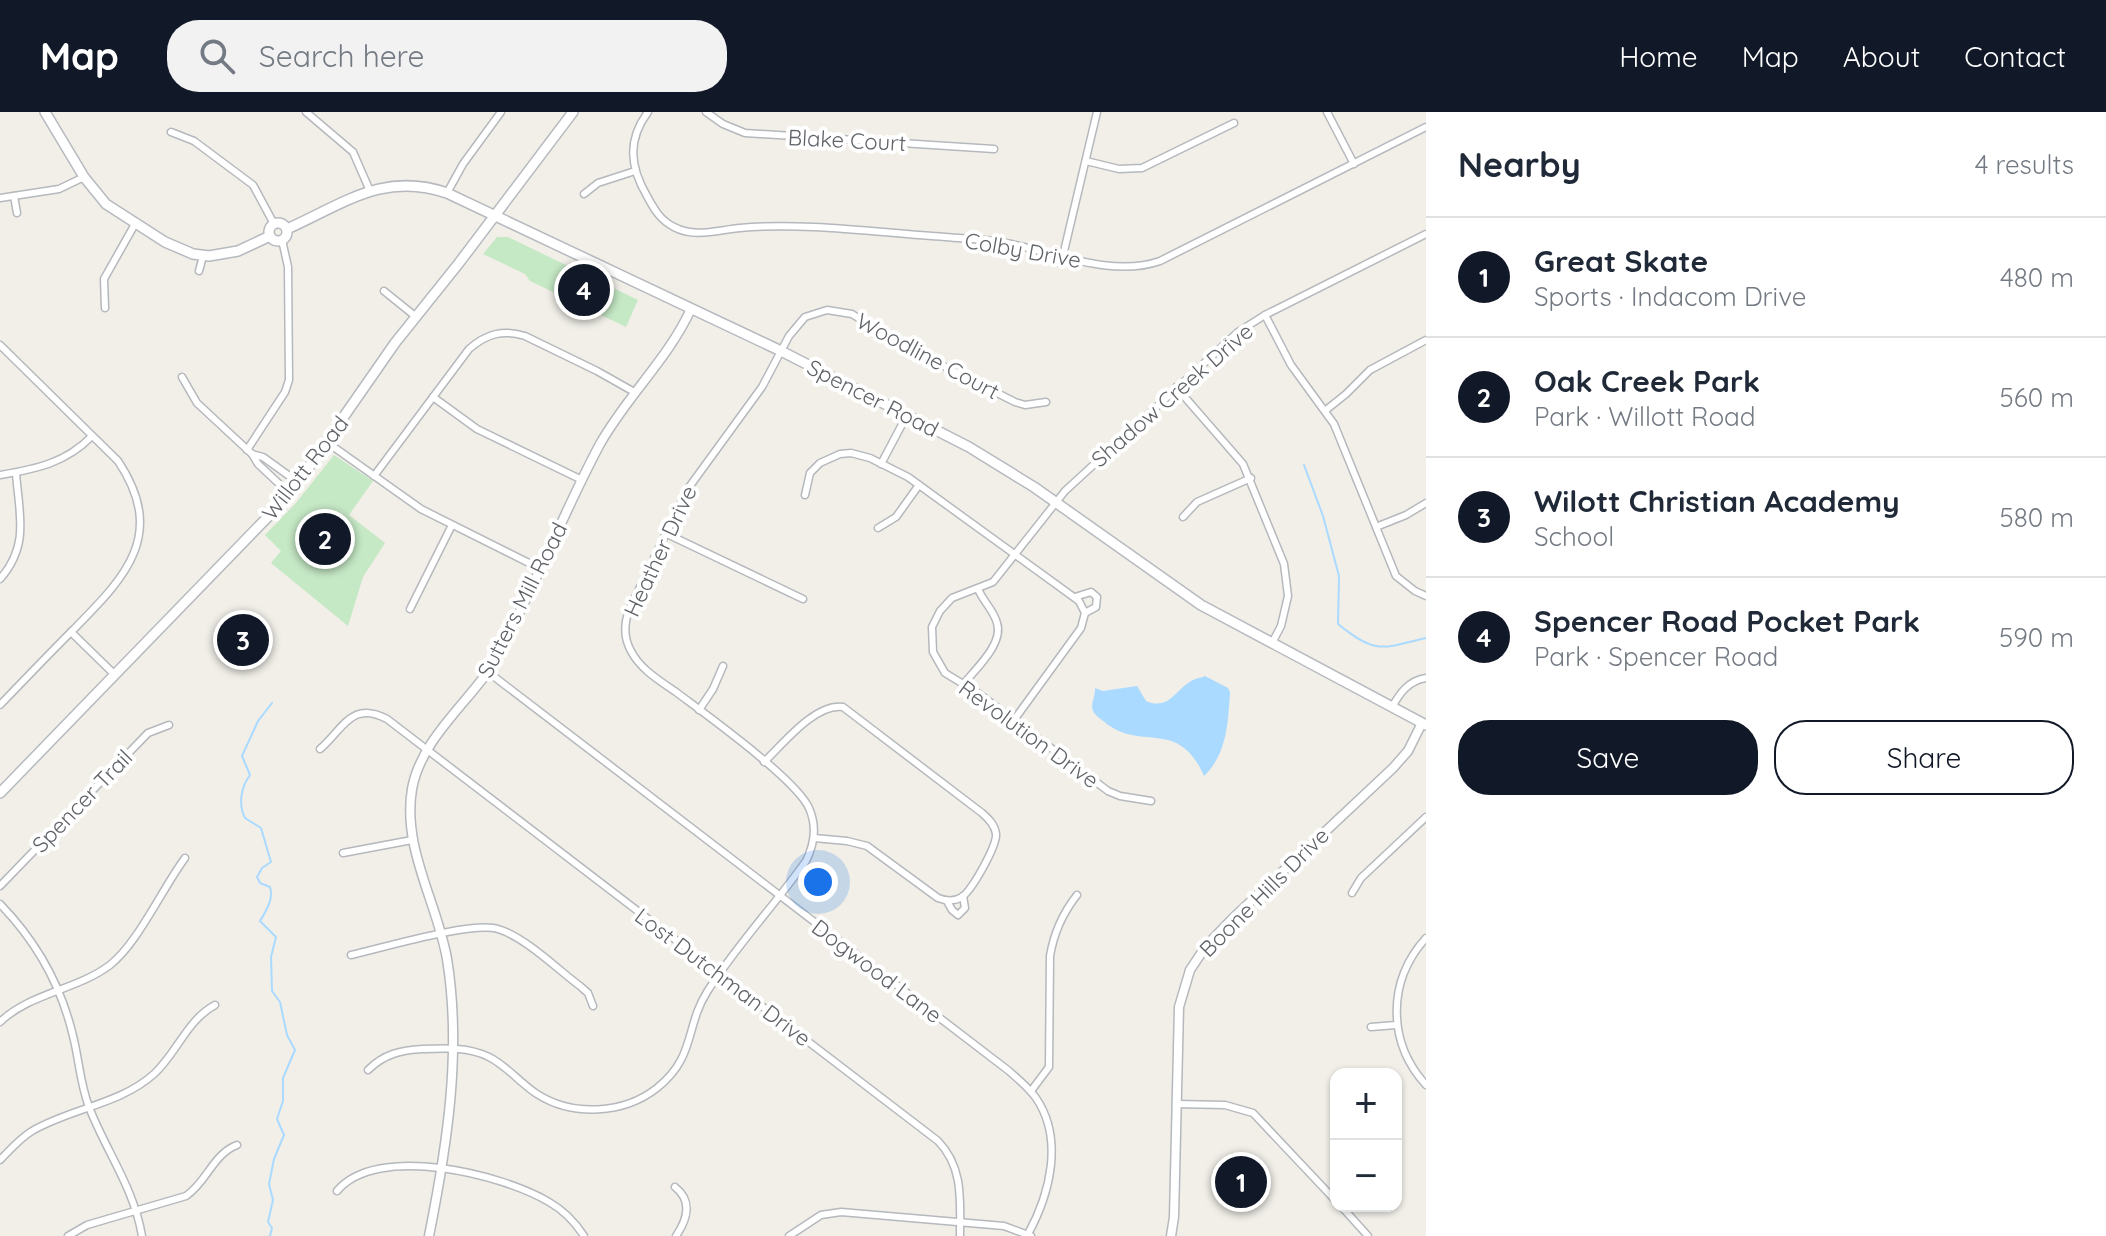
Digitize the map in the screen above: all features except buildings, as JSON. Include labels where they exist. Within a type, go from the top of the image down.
[{"type":"main road","points":[[45,112],[84,177],[106,204],[176,247],[203,256],[238,251],[270,236]]},
{"type":"main road","name":"Willott Road","points":[[0,793],[290,494],[415,316],[573,112]]},
{"type":"main road","name":"Spencer Road","points":[[287,229],[370,191],[403,184],[447,193],[781,351],[993,460],[1185,595],[1424,724]]},
{"type":"main road","points":[[280,223],[287,229],[282,240],[274,240],[270,236],[269,231],[274,224],[280,223]]},
{"type":"street","points":[[306,112],[353,152],[370,191]]},
{"type":"street","points":[[447,193],[458,170],[501,112]]},
{"type":"street","name":"Colby Drive","points":[[648,112],[634,141],[632,155],[635,171],[656,213],[664,222],[682,231],[695,233],[761,226],[971,239],[1003,242],[1110,267],[1146,266],[1426,127]]},
{"type":"street","name":"Blake Court","points":[[706,112],[723,124],[745,133],[994,149]]},
{"type":"street","points":[[1061,264],[1097,112]]},
{"type":"street","points":[[1327,112],[1354,164]]},
{"type":"street","points":[[1086,161],[1119,169],[1142,168],[1234,123]]},
{"type":"street","points":[[171,132],[194,141],[253,185],[274,224]]},
{"type":"street","points":[[584,194],[598,183],[635,171]]},
{"type":"street","points":[[0,198],[59,189],[84,177]]},
{"type":"street","points":[[14,196],[17,213]]},
{"type":"street","points":[[105,308],[104,279],[135,224]]},
{"type":"street","name":"Shadow Creek Drive","points":[[1055,502],[1223,344],[1265,315],[1426,234]]},
{"type":"street","points":[[249,452],[287,388],[290,362],[288,267],[282,240]]},
{"type":"street","points":[[199,271],[203,256]]},
{"type":"street","points":[[384,291],[415,316]]},
{"type":"street","name":"Sutters Mill Road","points":[[429,1236],[454,1049],[449,977],[442,935],[412,840],[412,790],[417,772],[428,751],[488,672],[602,442],[681,331],[691,309]]},
{"type":"street","name":"Woodline Court","points":[[781,351],[805,317],[820,311],[845,311],[896,342],[1015,402],[1025,405],[1046,402]]},
{"type":"street","points":[[1265,315],[1291,365],[1334,424],[1396,576],[1426,596]]},
{"type":"street","points":[[374,476],[469,349],[485,337],[514,333],[540,343],[636,393]]},
{"type":"street","points":[[1326,410],[1370,370],[1426,340]]},
{"type":"street","points":[[0,345],[118,461],[131,483],[138,506],[138,533],[133,555],[123,576],[0,705]]},
{"type":"street","points":[[0,358],[6,351]]},
{"type":"street","name":"Heather Drive","points":[[781,351],[762,387],[687,490],[629,610],[624,631],[630,650],[643,667],[764,762],[805,801],[812,817],[814,838]]},
{"type":"street","points":[[290,362],[300,362]]},
{"type":"street","points":[[182,377],[197,403],[290,494]]},
{"type":"street","points":[[1176,387],[1234,451],[1251,478],[1284,564],[1287,580],[1285,612],[1272,643]]},
{"type":"street","points":[[433,397],[477,429],[582,480]]},
{"type":"street","points":[[881,464],[907,415]]},
{"type":"street","points":[[0,475],[61,460],[92,436]]},
{"type":"street","points":[[328,443],[451,527],[541,569]]},
{"type":"street","points":[[249,452],[263,457],[299,483]]},
{"type":"street","points":[[805,495],[810,473],[830,458],[851,453],[881,464],[919,485],[1015,553],[1075,597],[1085,613]]},
{"type":"street","points":[[0,579],[12,564],[21,536],[16,473]]},
{"type":"street","points":[[1183,517],[1197,502],[1251,478]]},
{"type":"street","points":[[878,528],[896,517],[919,485]]},
{"type":"street","name":"Revolution Drive","points":[[1055,502],[993,582],[952,598],[940,611],[932,627],[931,643],[935,659],[945,673],[978,693],[1108,791],[1151,801]]},
{"type":"street","points":[[1376,527],[1426,503]]},
{"type":"street","points":[[410,609],[451,527]]},
{"type":"street","points":[[665,533],[803,599]]},
{"type":"street","points":[[963,685],[998,634],[997,621],[978,589]]},
{"type":"street","points":[[1014,720],[1081,628],[1085,613],[1096,607],[1097,597],[1091,592],[1075,597]]},
{"type":"street","points":[[71,632],[114,674]]},
{"type":"street","points":[[699,710],[723,666]]},
{"type":"street","name":"Dogwood Lane","points":[[488,672],[1031,1091],[1049,1128],[1051,1161],[1045,1198],[1030,1235]]},
{"type":"street","points":[[1392,707],[1406,687],[1415,680],[1426,678]]},
{"type":"street","points":[[320,749],[344,723],[360,713],[359,704]]},
{"type":"street","points":[[368,1070],[391,1054],[418,1049],[470,1050],[491,1058],[537,1094],[556,1103],[582,1109],[620,1107],[655,1089],[674,1071],[687,1050],[700,1005],[806,861],[814,838],[867,846],[938,898],[947,901],[963,896],[969,890],[994,846],[994,826],[982,813],[850,711],[834,706],[820,710],[764,762]]},
{"type":"street","name":"Lost Dutchman Drive","points":[[360,713],[369,712],[387,719],[938,1141],[947,1150],[958,1173],[960,1236]]},
{"type":"street","name":"Boone Hills Drive","points":[[1171,1236],[1179,1007],[1187,979],[1200,953],[1232,919],[1393,768],[1408,751],[1424,724]]},
{"type":"street","name":"Spencer Trail","points":[[0,886],[148,733],[169,725]]},
{"type":"street","points":[[1352,893],[1361,878],[1426,817]]},
{"type":"street","points":[[343,853],[412,840]]},
{"type":"street","points":[[0,1022],[14,1011],[89,978],[121,954],[185,858]]},
{"type":"street","points":[[1031,1091],[1049,1067],[1050,956],[1053,938],[1065,910],[1077,895]]},
{"type":"street","points":[[947,901],[958,915],[965,908],[963,896]]},
{"type":"street","points":[[0,904],[29,937],[60,991],[89,1108],[126,1182],[142,1236]]},
{"type":"street","points":[[351,955],[478,927],[496,928],[507,932],[580,986],[588,993],[593,1006]]},
{"type":"street","points":[[1426,938],[1413,954],[1399,985],[1396,1025],[1406,1057],[1426,1085]]},
{"type":"street","points":[[0,1160],[34,1130],[124,1094],[154,1074],[177,1048],[199,1015],[215,1005]]},
{"type":"street","points":[[1371,1027],[1396,1025]]},
{"type":"street","points":[[1176,1104],[1225,1105],[1253,1113],[1330,1195]]},
{"type":"street","points":[[68,1236],[87,1225],[186,1196],[199,1185],[222,1155],[237,1145]]},
{"type":"street","points":[[337,1191],[350,1178],[370,1171],[403,1167],[466,1172],[539,1196],[563,1211],[584,1236]]},
{"type":"street","points":[[675,1187],[684,1196],[687,1205],[684,1223],[676,1236]]},
{"type":"street","points":[[1346,1212],[1368,1236]]},
{"type":"street","points":[[789,1236],[811,1220],[830,1213],[960,1221],[1004,1226],[1030,1235]]},
{"type":"green space","points":[[497,237],[508,237],[638,300],[626,327],[530,281],[525,274],[483,254]]},
{"type":"green space","points":[[334,455],[373,481],[349,515],[385,543],[363,577],[348,626],[271,563],[281,551],[265,535],[296,503]]},
{"type":"water","points":[[1205,676],[1230,692],[1222,748],[1204,776],[1194,758],[1183,747],[1160,738],[1120,732],[1093,711],[1095,688],[1103,691],[1137,686],[1146,701],[1161,703],[1193,680]]},
{"type":"waterway","points":[[1304,465],[1323,516],[1339,576],[1338,624],[1370,645],[1398,645],[1426,638]]},
{"type":"waterway","points":[[270,1236],[272,1228],[268,1222],[273,1200],[269,1184],[274,1159],[284,1135],[277,1119],[283,1101],[283,1078],[295,1050],[287,1035],[280,1002],[272,991],[271,957],[276,937],[260,921],[269,905],[271,891],[257,877],[262,868],[271,862],[261,828],[245,818],[241,801],[250,775],[242,756],[258,721],[272,703]]},
{"type":"place","name":"Spencer Road Pocket Park","points":[[584,290]]},
{"type":"place","name":"Oak Creek Park","points":[[325,539]]},
{"type":"place","name":"Wilott Christian Academy","points":[[243,640]]},
{"type":"place","name":"Great Skate","points":[[1241,1182]]}]
